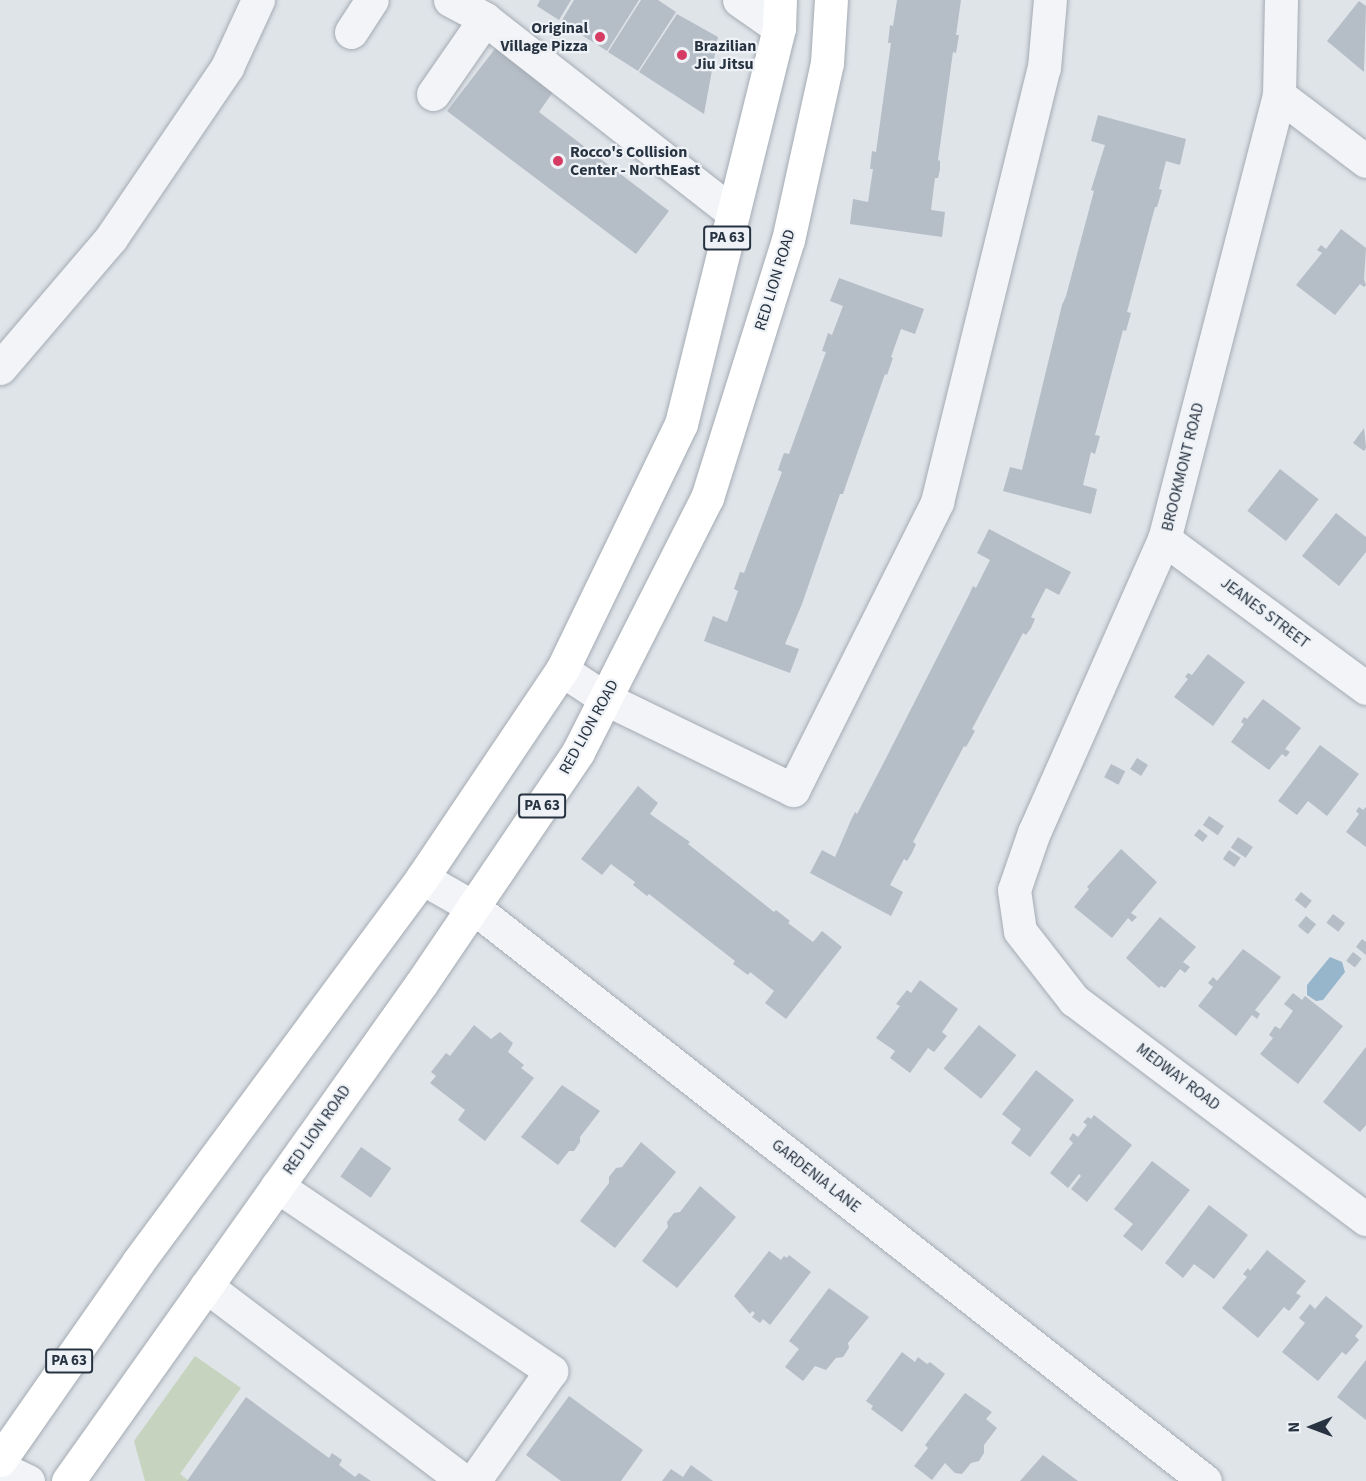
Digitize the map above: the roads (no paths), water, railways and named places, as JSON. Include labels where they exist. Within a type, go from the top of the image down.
[{"type":"main road","name":"RED LION ROAD","points":[[68,1481],[473,907],[578,752],[606,699],[711,486],[788,240],[826,63],[831,0]]},
{"type":"main road","name":"PA 63","points":[[0,1460],[138,1262],[422,878],[562,670],[681,424],[779,14]]},
{"type":"street","points":[[0,368],[111,238],[227,67],[258,0]]},
{"type":"street","points":[[351,32],[372,0]]},
{"type":"street","points":[[450,0],[485,19],[733,213]]},
{"type":"street","points":[[739,0],[779,14]]},
{"type":"street","points":[[562,670],[606,699],[793,790],[937,502],[1044,68],[1050,0]]},
{"type":"street","name":"BROOKMONT ROAD","points":[[1017,912],[1014,890],[1034,832],[1164,539],[1279,95],[1281,0]]},
{"type":"street","points":[[433,94],[485,19]]},
{"type":"street","points":[[1279,95],[1366,161]]},
{"type":"street","name":"JEANES STREET","points":[[1164,539],[1366,688]]},
{"type":"street","name":"GARDENIA LANE","points":[[422,878],[473,907],[1205,1481]]},
{"type":"street","name":"MEDWAY ROAD","points":[[1017,912],[1020,931],[1074,1000],[1366,1219]]},
{"type":"street","points":[[277,1186],[551,1371],[474,1481]]},
{"type":"street","points":[[206,1287],[464,1481]]},
{"type":"street","points":[[0,1468],[28,1481]]},
{"type":"water","points":[[1330,957],[1342,962],[1345,972],[1323,1000],[1316,1001],[1307,995],[1307,985]]},
{"type":"place","name":"Original Village Pizza","points":[[600,37]]},
{"type":"place","name":"Brazilian Jiu Jitsu","points":[[682,55]]},
{"type":"place","name":"Rocco's Collision Center - NorthEast","points":[[558,161]]}]
